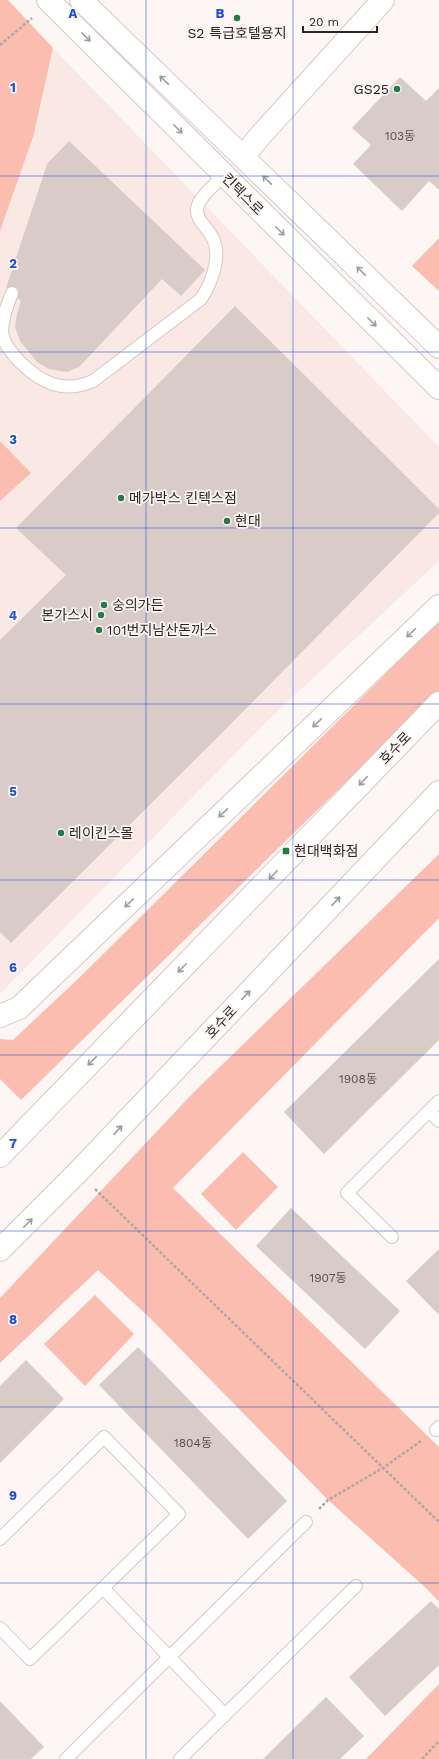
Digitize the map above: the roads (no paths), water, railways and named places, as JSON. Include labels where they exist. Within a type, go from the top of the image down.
[{"type":"main road","name":"킨텍스로","points":[[81,0],[439,347]]},
{"type":"main road","points":[[243,157],[260,136],[383,0]]},
{"type":"main road","name":"킨텍스로","points":[[43,7],[224,175],[439,388]]},
{"type":"main road","points":[[0,1016],[19,1008],[439,606]]},
{"type":"main road","name":"호수로","points":[[0,1156],[439,703]]},
{"type":"main road","name":"호수로","points":[[0,1250],[84,1167],[439,792]]},
{"type":"lane","points":[[12,293],[4,318],[2,332],[6,344],[16,357],[32,374],[47,383],[58,386],[76,387],[94,381],[201,299],[207,290],[215,266],[215,246],[212,236],[198,218],[197,209],[200,200],[224,175]]},
{"type":"lane","points":[[392,1237],[347,1193],[439,1101]]},
{"type":"lane","points":[[429,1111],[439,1120]]},
{"type":"lane","points":[[0,1539],[104,1437],[178,1514],[30,1659],[0,1628]]},
{"type":"lane","points":[[66,1759],[306,1522]]},
{"type":"lane","points":[[180,1759],[356,1586]]},
{"type":"lane","points":[[103,1588],[170,1656],[224,1715]]},
{"type":"place","name":"S2 특급호텔용지","points":[[237,18]]},
{"type":"place","name":"GS25","points":[[397,89]]},
{"type":"place","name":"메가박스 킨텍스점","points":[[121,498]]},
{"type":"place","name":"현대","points":[[227,521]]},
{"type":"place","name":"숭의가든","points":[[104,605]]},
{"type":"place","name":"본가스시","points":[[101,615]]},
{"type":"place","name":"101번지남산돈까스","points":[[99,630]]},
{"type":"place","name":"레이킨스몰","points":[[61,833]]},
{"type":"place","name":"현대백화점","points":[[286,851]]}]
